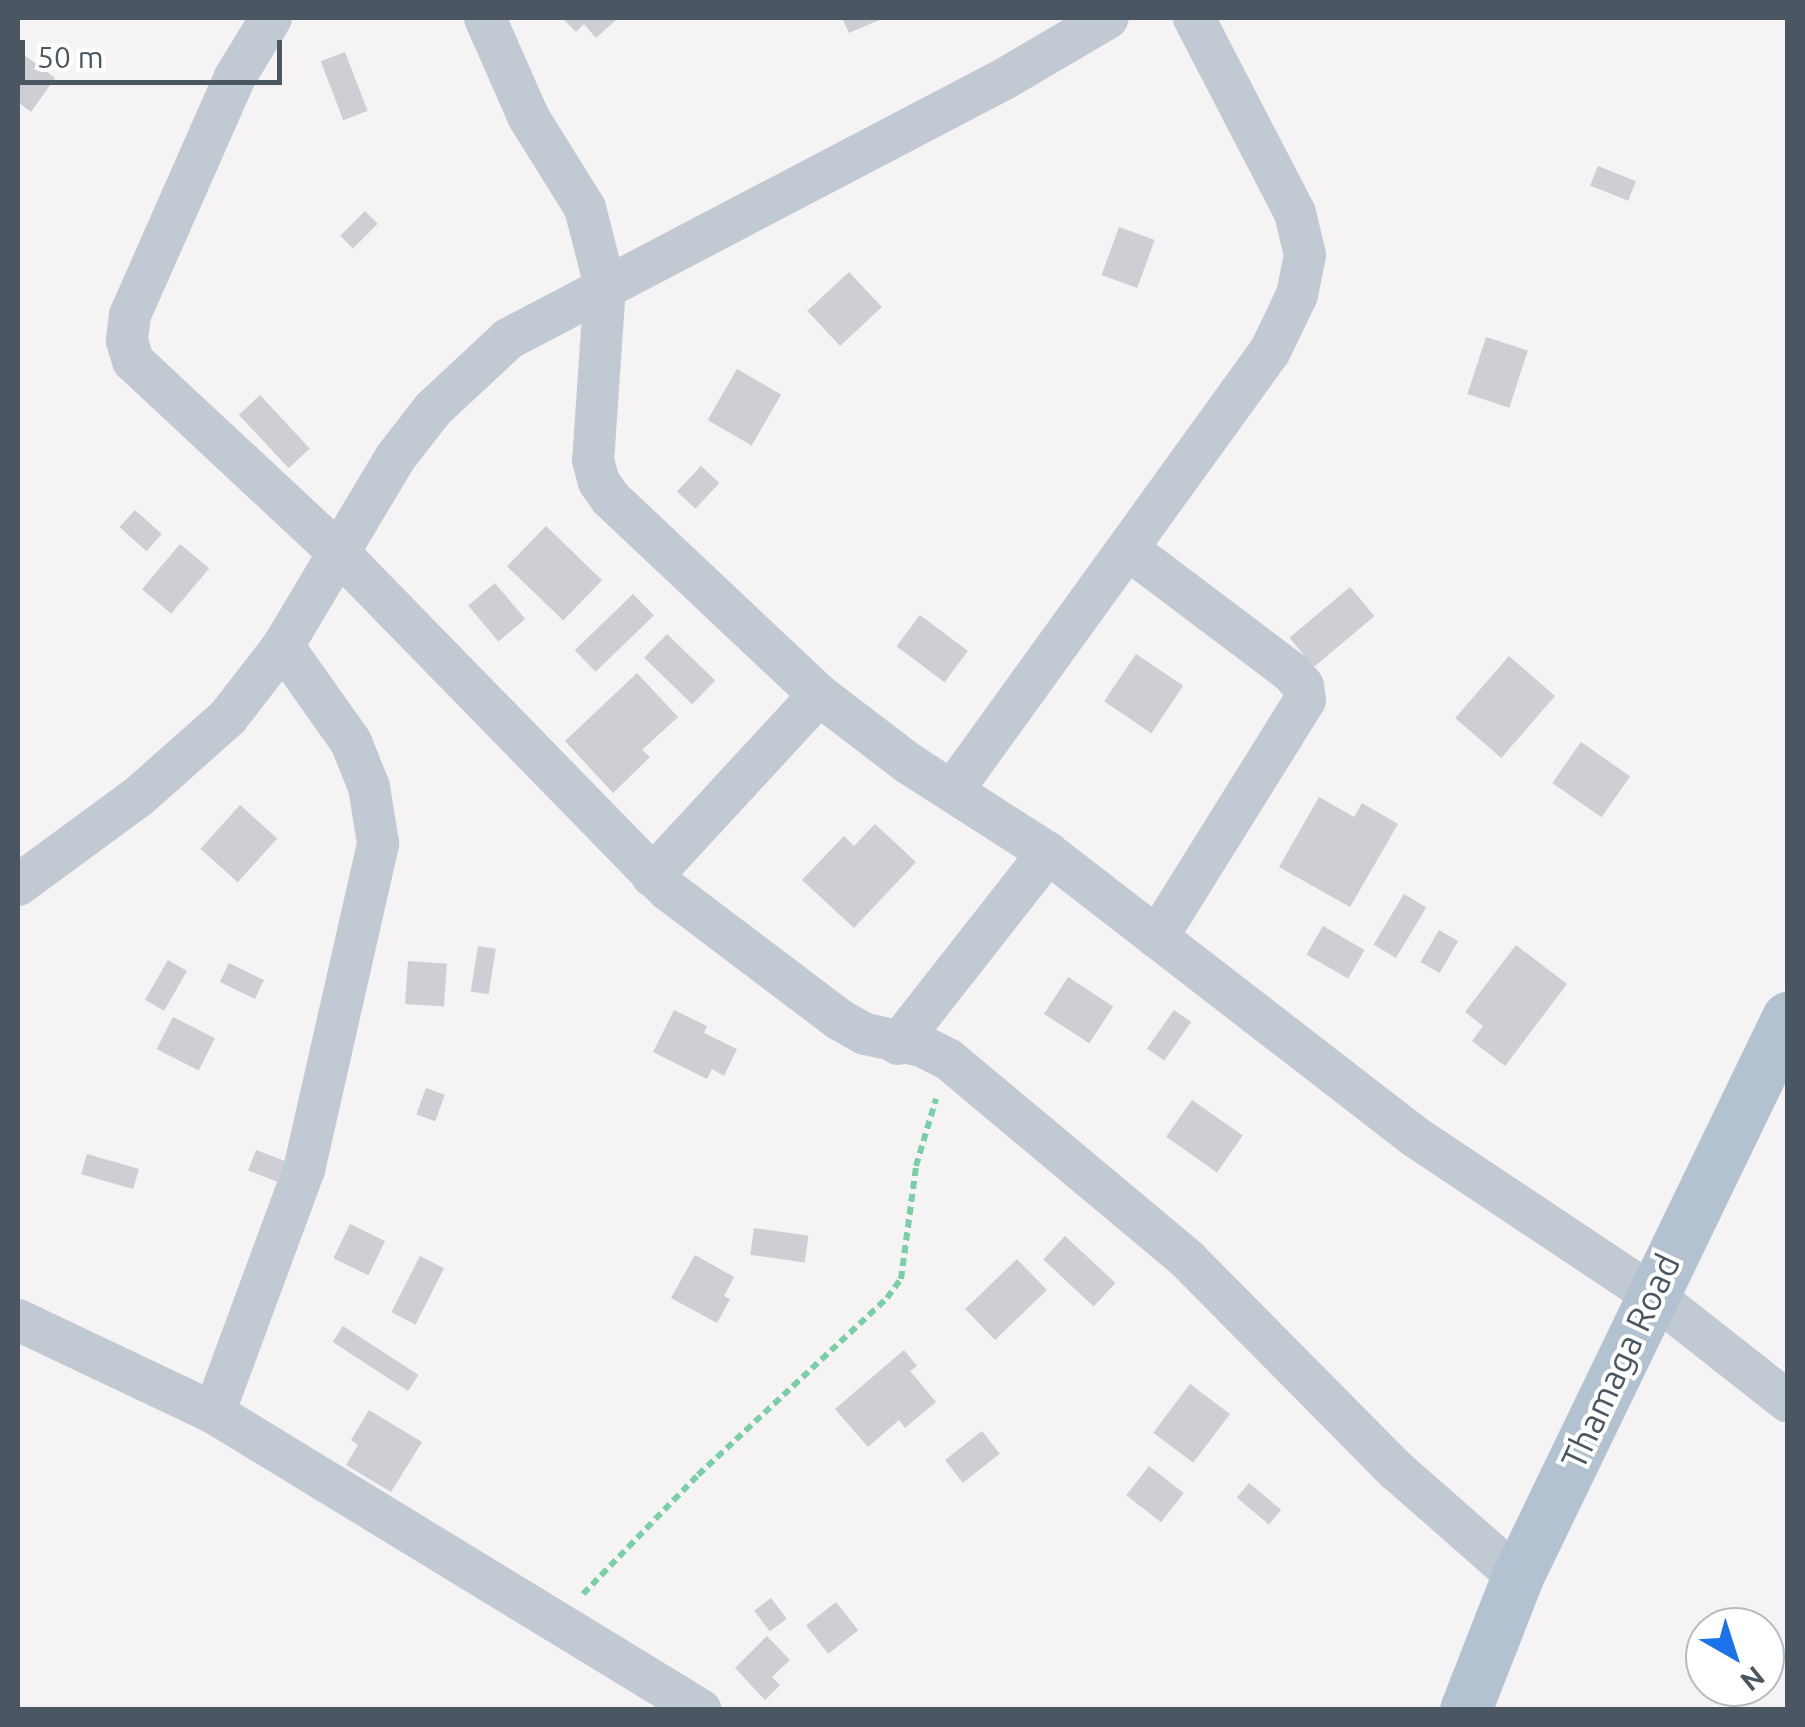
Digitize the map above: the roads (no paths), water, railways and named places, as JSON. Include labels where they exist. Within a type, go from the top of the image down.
[{"type":"main road","name":"Thamaga Road","points":[[1466,1710],[1518,1577],[1651,1294],[1788,1018]]},
{"type":"street","points":[[271,18],[235,77],[130,315],[128,341],[132,361],[339,553],[652,876],[840,1020],[898,1044],[922,1046],[948,1059],[1187,1260],[1396,1470],[1518,1577]]},
{"type":"street","points":[[485,18],[528,118],[585,208],[606,286],[593,460],[599,482],[819,695],[1048,853],[1414,1136],[1651,1294],[1788,1402]]},
{"type":"street","points":[[18,885],[190,754],[228,716],[283,646],[395,458],[473,367],[508,339],[1006,78],[1108,18]]},
{"type":"street","points":[[953,790],[1270,352],[1297,295],[1305,255],[1296,213],[1194,18]]},
{"type":"street","points":[[1130,550],[1291,672],[1303,686],[1305,700],[1157,938]]},
{"type":"street","points":[[214,1413],[304,1170],[378,843],[369,787],[350,742],[283,646]]},
{"type":"street","points":[[652,876],[819,695]]},
{"type":"street","points":[[898,1044],[1048,853]]},
{"type":"street","points":[[18,1320],[214,1413],[701,1710]]}]
